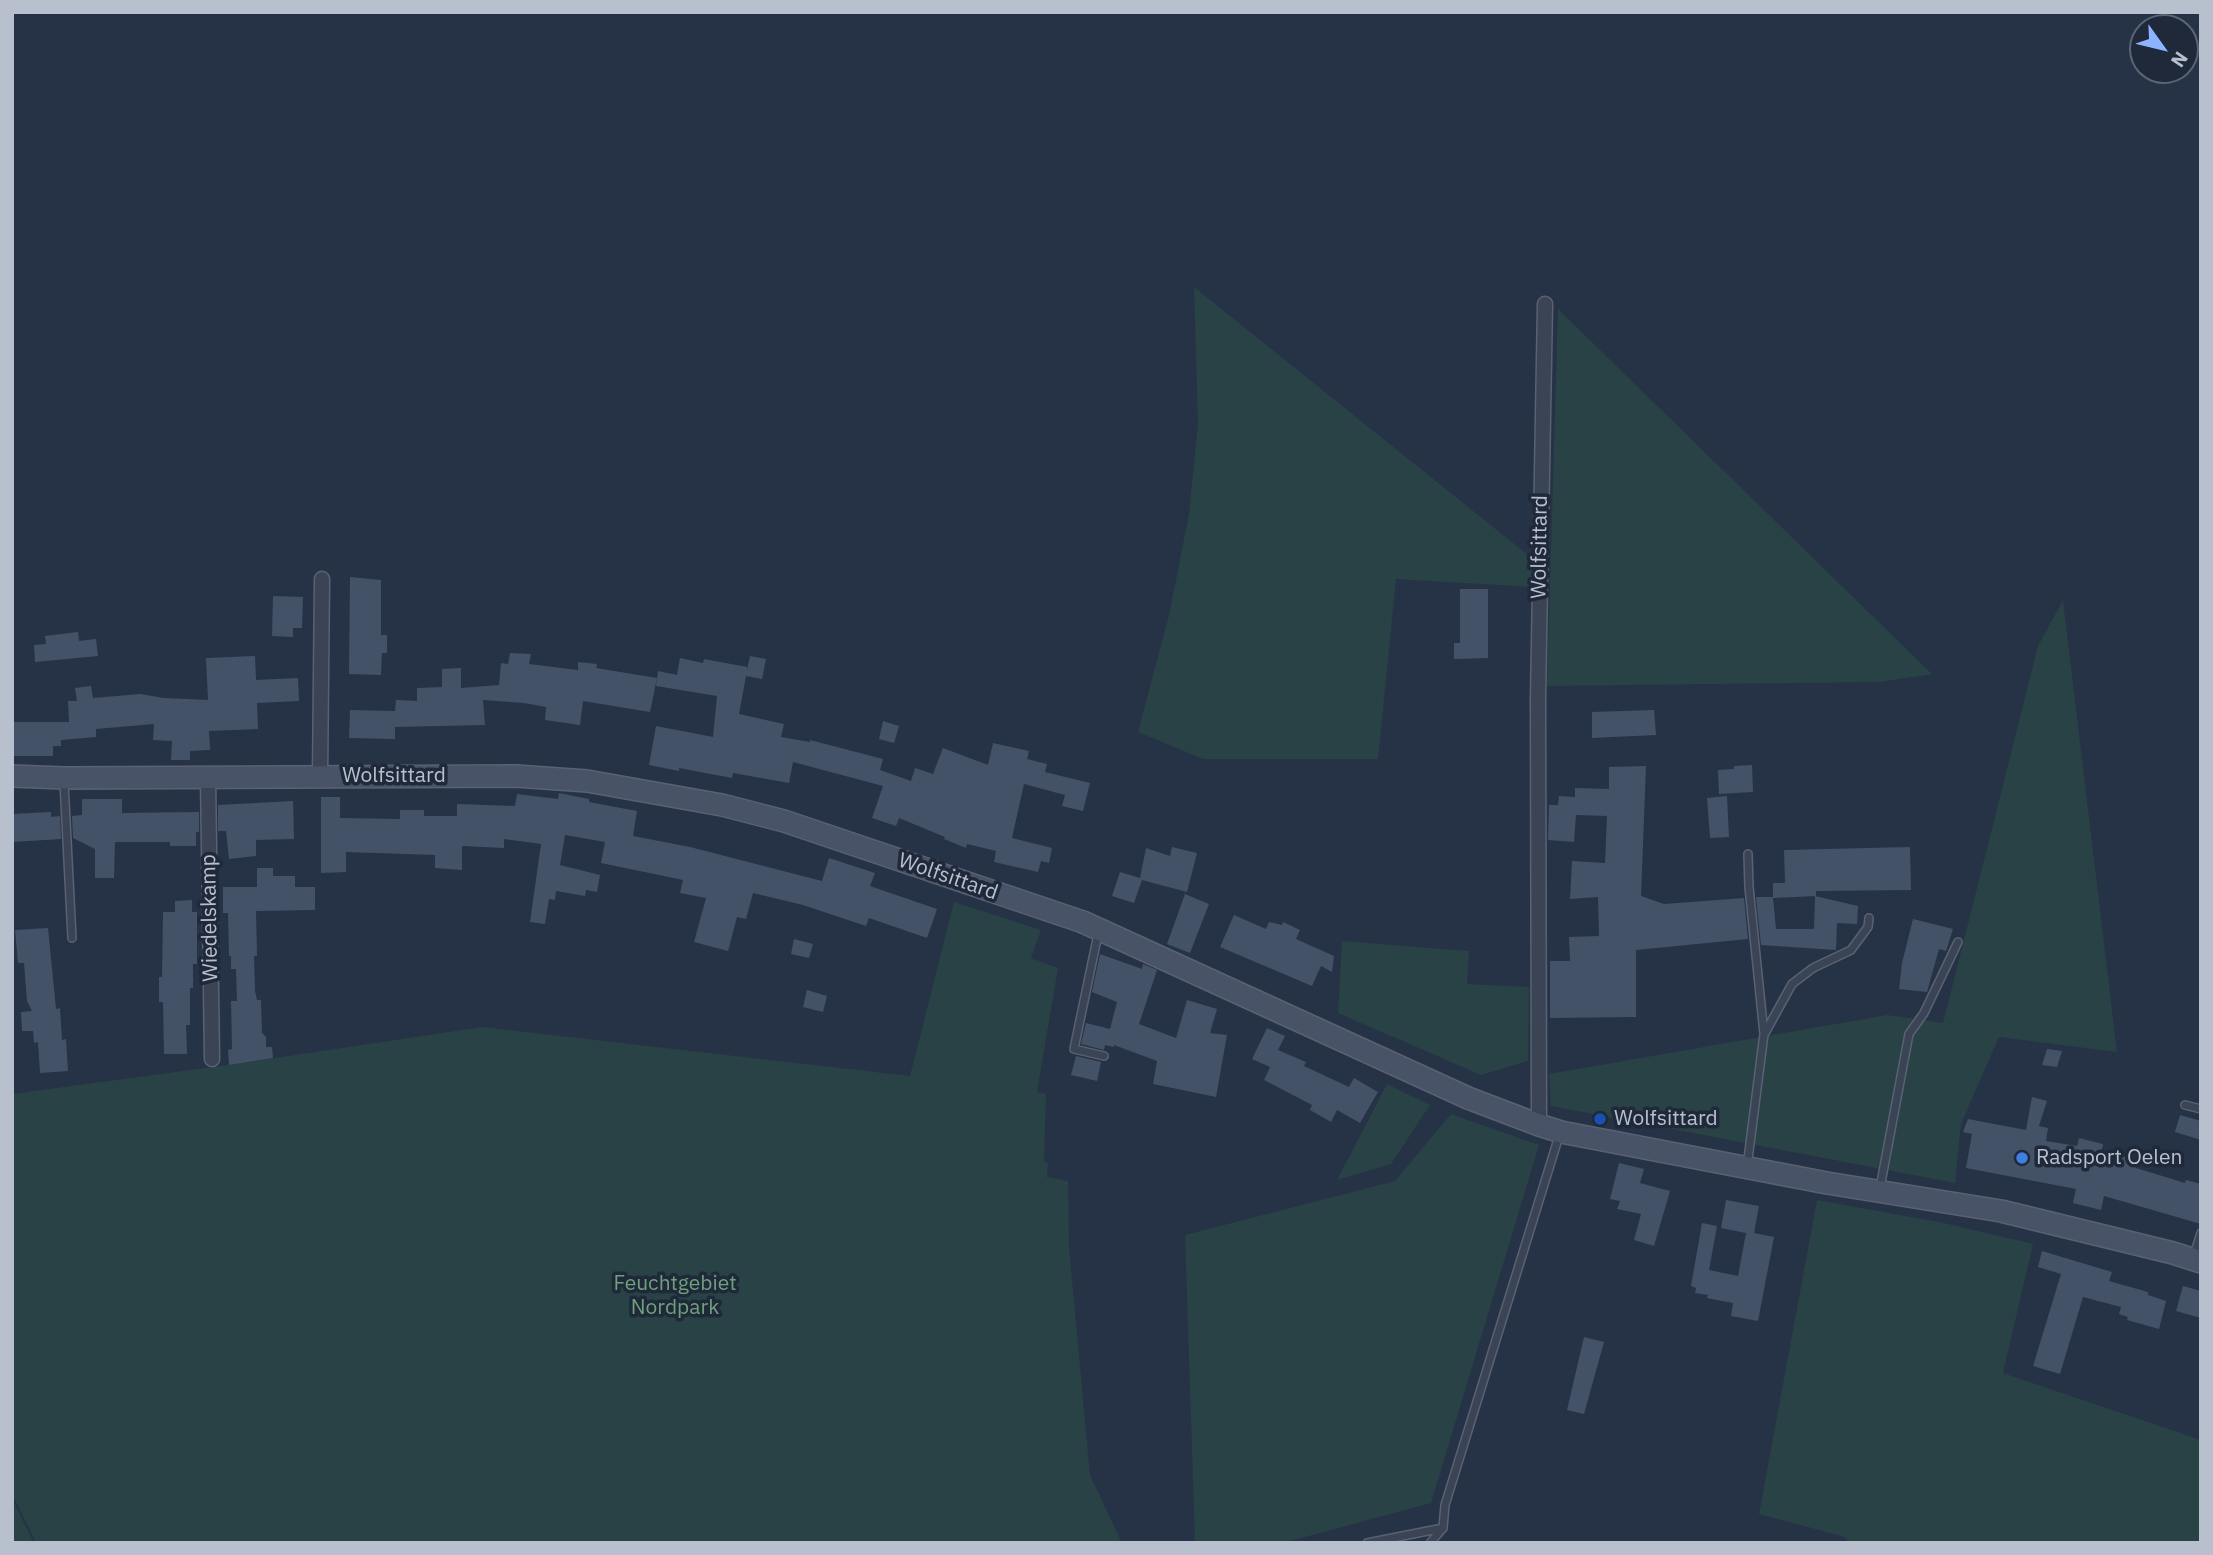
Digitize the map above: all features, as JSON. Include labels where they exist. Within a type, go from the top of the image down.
[{"type":"street","name":"Wolfsittard","points":[[1539,1125],[1538,698],[1545,304]]},
{"type":"street","name":"Wolfsittard","points":[[320,776],[322,579]]},
{"type":"street","name":"Wolfsittard","points":[[12,776],[516,776],[587,781],[722,805],[784,821],[1099,930],[1468,1098],[1561,1132],[1879,1192],[2001,1211],[2197,1261]]},
{"type":"street","name":"Wiedelskamp","points":[[208,778],[212,1059]]},
{"type":"lane","points":[[64,778],[72,938]]},
{"type":"lane","points":[[1746,1167],[1764,1034],[1748,854]]},
{"type":"lane","points":[[1764,1034],[1792,985],[1813,968],[1851,950],[1867,927],[1869,918]]},
{"type":"lane","points":[[1099,930],[1074,1049],[1104,1056]]},
{"type":"lane","points":[[1879,1192],[1909,1034],[1924,1013],[1958,942]]},
{"type":"lane","points":[[2185,1105],[2201,1109]]},
{"type":"lane","points":[[1430,1543],[1443,1528],[1445,1506],[1561,1132]]},
{"type":"lane","points":[[2197,1261],[2201,1233]]},
{"type":"lane","points":[[1367,1543],[1443,1528]]},
{"type":"green space","points":[[1194,287],[1533,559],[1533,587],[1396,579],[1378,759],[1203,759],[1138,732],[1169,615],[1189,514],[1198,424]]},
{"type":"green space","points":[[1558,309],[1932,674],[1880,682],[1547,686]]},
{"type":"green space","points":[[2063,600],[2117,1052],[1999,1037],[1961,1124],[1955,1183],[1551,1106],[1549,1074],[1887,1015],[1943,1023],[2038,646]]},
{"type":"green space","name":"Feuchtgebiet Nordpark","points":[[954,902],[1041,930],[1031,958],[1058,968],[1037,1092],[1046,1094],[1044,1161],[1048,1163],[1047,1177],[1068,1181],[1069,1247],[1090,1475],[1122,1543],[36,1543],[12,1494],[12,1094],[482,1027],[910,1076]]},
{"type":"green space","points":[[1342,941],[1469,951],[1467,984],[1529,987],[1528,1061],[1481,1075],[1338,1013]]},
{"type":"green space","points":[[1387,1084],[1430,1105],[1391,1164],[1337,1180]]},
{"type":"green space","points":[[1451,1114],[1539,1145],[1431,1503],[1283,1543],[1195,1543],[1185,1235],[1395,1181]]},
{"type":"green space","points":[[1817,1200],[1944,1223],[2033,1244],[2003,1373],[2201,1440],[2201,1543],[1849,1543],[1845,1537],[1759,1514]]},
{"type":"green space","points":[[12,1498],[34,1543],[12,1543]]},
{"type":"building","points":[[350,577],[381,580],[381,635],[387,635],[387,653],[382,653],[381,675],[349,674]]},
{"type":"building","points":[[1460,589],[1488,589],[1488,658],[1454,659],[1454,643],[1460,643]]},
{"type":"building","points":[[273,596],[303,597],[302,628],[293,628],[293,637],[272,636]]},
{"type":"building","points":[[78,632],[79,641],[96,639],[98,656],[35,662],[34,645],[46,644],[45,636]]},
{"type":"building","points":[[510,653],[531,654],[529,664],[578,670],[578,662],[597,664],[596,668],[657,678],[650,712],[583,701],[580,725],[545,720],[546,707],[483,700],[485,725],[395,727],[395,739],[349,738],[350,710],[395,711],[396,700],[417,701],[417,688],[442,687],[442,669],[461,668],[461,688],[499,685],[501,663],[508,664]]},
{"type":"building","points":[[255,656],[256,680],[298,678],[299,701],[257,703],[258,729],[209,731],[210,750],[190,751],[190,760],[171,760],[172,741],[153,740],[154,724],[96,729],[96,737],[61,740],[61,746],[53,746],[53,756],[12,756],[12,722],[69,722],[68,701],[77,701],[75,688],[91,686],[93,698],[140,694],[208,700],[206,658]]},
{"type":"building","points":[[750,656],[766,659],[762,679],[746,676],[739,714],[784,724],[781,737],[810,740],[883,759],[880,770],[911,781],[915,768],[933,774],[943,748],[988,765],[993,743],[1029,751],[1027,759],[1047,764],[1045,772],[1090,783],[1083,811],[1062,806],[1065,795],[1024,784],[1012,838],[1052,848],[1049,863],[1041,861],[1038,872],[994,862],[996,851],[967,844],[966,848],[899,818],[896,826],[872,818],[883,786],[793,762],[789,783],[733,773],[732,778],[649,765],[656,726],[713,737],[717,696],[656,686],[658,671],[677,675],[680,658],[703,663],[704,659],[747,667],[747,670]]},
{"type":"building","points":[[1654,710],[1656,735],[1592,738],[1592,712]]},
{"type":"building","points":[[883,721],[899,726],[894,743],[879,739]]},
{"type":"building","points":[[1752,765],[1753,792],[1719,794],[1718,770]]},
{"type":"building","points":[[1646,766],[1641,896],[1664,904],[1744,898],[1748,939],[1636,950],[1636,1017],[1550,1018],[1550,961],[1570,961],[1569,937],[1599,936],[1598,897],[1570,899],[1572,861],[1605,863],[1607,816],[1576,815],[1574,842],[1548,840],[1549,805],[1558,805],[1559,796],[1575,797],[1575,788],[1609,789],[1609,767]]},
{"type":"building","points":[[559,793],[637,811],[633,836],[690,847],[822,881],[829,858],[875,873],[870,886],[937,909],[927,938],[869,918],[866,926],[803,905],[753,893],[746,919],[737,917],[728,951],[694,942],[706,898],[680,893],[683,880],[601,863],[605,842],[565,835],[560,865],[600,875],[597,892],[586,890],[585,896],[556,891],[555,900],[549,899],[545,924],[530,922],[541,844],[504,839],[504,848],[462,846],[462,870],[435,868],[435,855],[346,852],[346,872],[321,873],[321,797],[340,797],[340,818],[400,819],[400,810],[424,810],[424,816],[457,816],[457,804],[515,806],[517,794],[558,799]]},
{"type":"building","points":[[1727,796],[1729,837],[1710,838],[1707,798]]},
{"type":"building","points":[[82,799],[122,799],[122,813],[199,812],[196,846],[170,846],[170,842],[115,842],[114,878],[95,878],[95,849],[73,838],[72,816],[82,815]]},
{"type":"building","points":[[293,801],[294,839],[256,840],[256,856],[229,859],[226,831],[218,831],[218,805]]},
{"type":"building","points":[[51,812],[51,817],[60,816],[61,839],[12,842],[12,814]]},
{"type":"building","points":[[1172,847],[1197,853],[1187,892],[1142,880],[1134,903],[1112,896],[1120,872],[1140,878],[1146,848],[1170,856]]},
{"type":"building","points":[[1910,847],[1911,890],[1816,891],[1815,896],[1858,906],[1857,924],[1837,923],[1836,950],[1761,945],[1756,897],[1773,897],[1773,883],[1785,883],[1784,850]],"holes":[[[1815,896],[1814,929],[1776,929],[1773,898]]]},
{"type":"building","points":[[257,868],[273,868],[273,876],[295,876],[295,887],[315,887],[315,910],[256,911],[255,991],[257,1000],[261,1000],[262,1033],[266,1037],[266,1047],[272,1047],[273,1058],[229,1065],[228,1050],[232,1049],[231,1001],[237,1001],[236,969],[231,969],[228,913],[223,913],[223,887],[257,887]]},
{"type":"building","points":[[1185,894],[1209,904],[1190,953],[1167,944]]},
{"type":"building","points":[[192,900],[192,912],[197,912],[197,964],[193,964],[193,988],[190,988],[190,1025],[186,1025],[187,1054],[164,1054],[163,1002],[159,1002],[163,912],[175,912],[175,901]]},
{"type":"building","points":[[1234,915],[1266,929],[1269,922],[1282,925],[1283,922],[1300,930],[1296,939],[1334,956],[1332,972],[1321,966],[1312,986],[1220,947]]},
{"type":"building","points":[[1913,919],[1953,929],[1946,951],[1939,949],[1927,992],[1899,989],[1902,963]]},
{"type":"building","points":[[48,928],[56,1009],[60,1008],[68,1071],[40,1073],[38,1042],[34,1043],[33,1031],[22,1031],[21,1012],[32,1011],[27,1001],[24,963],[18,963],[15,930]]},
{"type":"building","points":[[794,939],[813,944],[809,958],[791,954]]},
{"type":"building","points":[[1100,954],[1142,969],[1143,964],[1157,970],[1139,1024],[1176,1038],[1187,1000],[1217,1009],[1210,1033],[1227,1035],[1216,1097],[1153,1084],[1157,1061],[1114,1045],[1105,1045],[1104,1050],[1081,1044],[1086,1023],[1110,1029],[1117,1002],[1092,992]]},
{"type":"building","points":[[807,990],[827,996],[823,1012],[803,1007]]},
{"type":"building","points":[[1267,1028],[1285,1036],[1278,1050],[1306,1062],[1304,1066],[1349,1087],[1354,1078],[1378,1092],[1360,1123],[1337,1110],[1331,1122],[1310,1110],[1312,1105],[1264,1080],[1270,1067],[1252,1059]]},
{"type":"building","points":[[2047,1049],[2062,1051],[2057,1067],[2042,1065]]},
{"type":"building","points":[[1076,1056],[1101,1062],[1097,1081],[1071,1075]]},
{"type":"building","points":[[2032,1097],[2047,1101],[2039,1126],[2048,1128],[2046,1141],[2077,1146],[2079,1138],[2103,1144],[2102,1150],[2139,1160],[2136,1168],[2185,1183],[2186,1180],[2201,1184],[2201,1224],[2104,1196],[2101,1210],[2073,1203],[2076,1189],[1966,1168],[1972,1134],[1963,1132],[1968,1119],[2026,1130]]},
{"type":"building","points":[[2180,1115],[2201,1121],[2201,1140],[2175,1132]]},
{"type":"building","points":[[1619,1163],[1644,1169],[1640,1183],[1670,1191],[1654,1246],[1634,1240],[1641,1214],[1617,1209],[1620,1201],[1610,1199]]},
{"type":"building","points":[[1726,1200],[1759,1206],[1754,1233],[1774,1237],[1758,1321],[1731,1316],[1733,1303],[1707,1298],[1708,1295],[1695,1293],[1696,1288],[1691,1286],[1702,1223],[1717,1226],[1709,1270],[1738,1276],[1746,1233],[1721,1228]]},
{"type":"building","points":[[2042,1251],[2112,1272],[2109,1281],[2148,1292],[2148,1295],[2166,1301],[2159,1329],[2127,1320],[2128,1317],[2119,1314],[2121,1307],[2083,1297],[2060,1374],[2033,1366],[2061,1274],[2038,1267]]},
{"type":"building","points":[[2183,1286],[2201,1291],[2201,1318],[2176,1311]]},
{"type":"building","points":[[1584,1337],[1604,1342],[1584,1414],[1567,1410]]},
{"type":"place","name":"Wolfsittard","points":[[1600,1119]]},
{"type":"place","name":"Radsport Oelen","points":[[2022,1158]]}]
